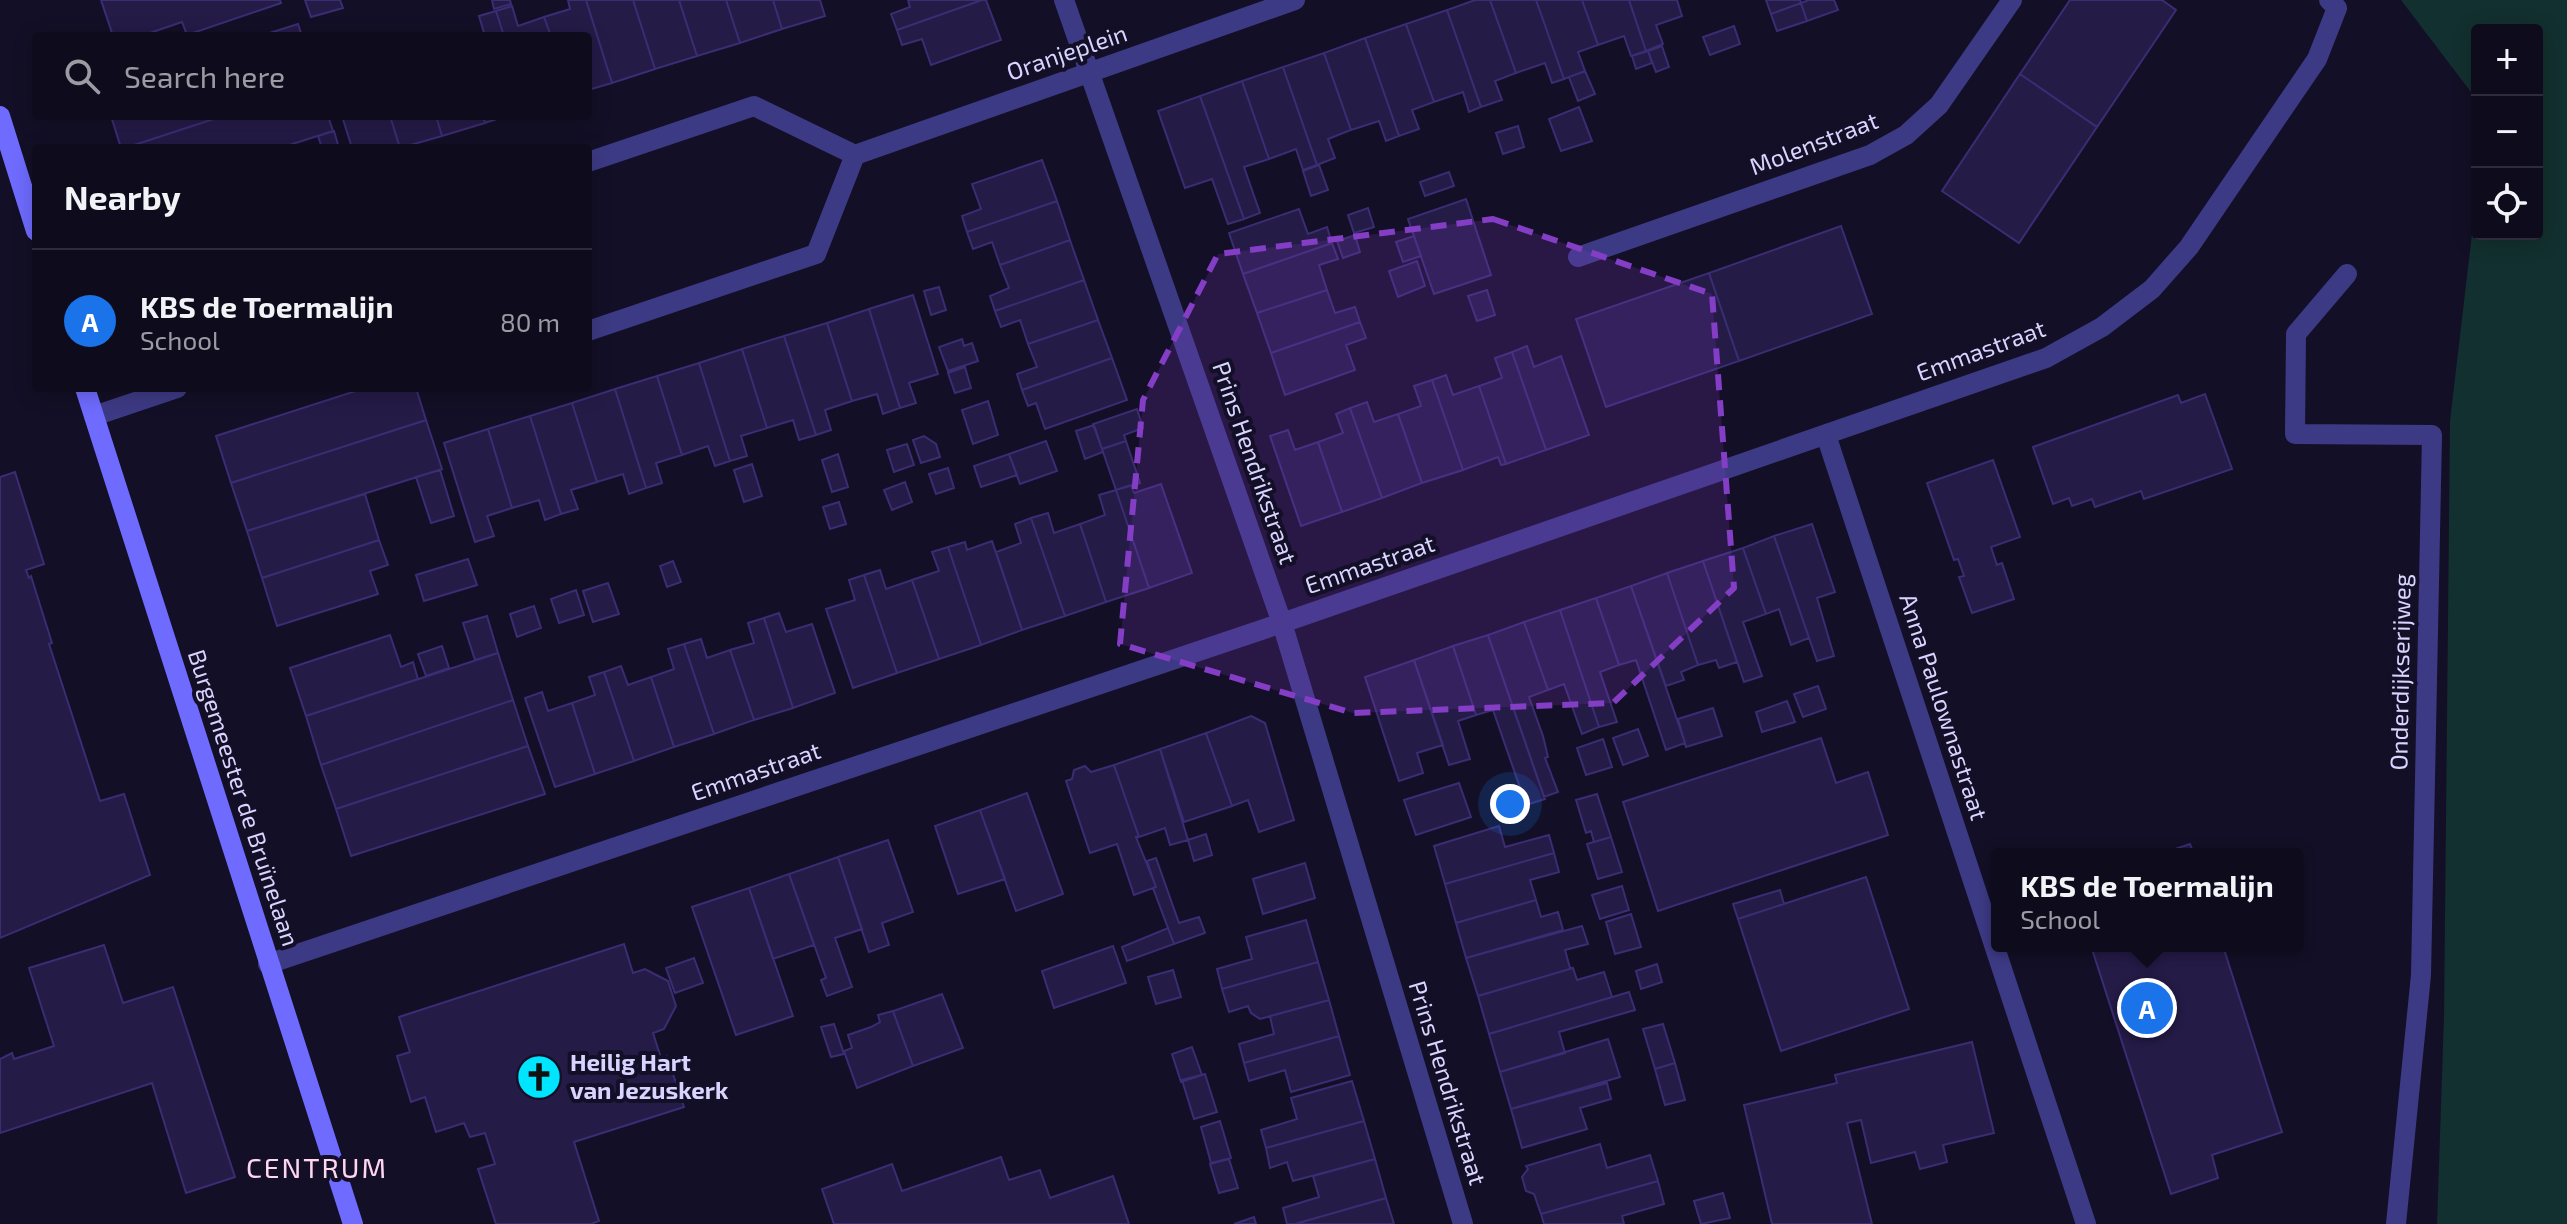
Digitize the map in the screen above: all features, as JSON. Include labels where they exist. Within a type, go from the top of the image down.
[{"type":"street","name":"Prins Hendrikstraat","points":[[1064,0],[1282,623],[1463,1224]]},
{"type":"street","name":"Oranjeplein","points":[[855,155],[1295,0]]},
{"type":"street","name":"Molenstraat","points":[[1578,257],[1870,155],[1906,135],[1939,105],[2012,0]]},
{"type":"street","name":"Emmastraat","points":[[268,964],[1282,623],[2046,358],[2102,327],[2152,289],[2189,247],[2317,59],[2333,4]]},
{"type":"street","points":[[592,161],[754,106],[855,155],[816,254],[592,330]]},
{"type":"street","points":[[0,116],[32,218]]},
{"type":"street","name":"Onderdijkserijweg","points":[[2347,274],[2296,334],[2295,434],[2432,435],[2421,975],[2396,1224]]},
{"type":"street","name":"Burgemeester de Bruïnelaan","points":[[86,392],[353,1224]]},
{"type":"street","points":[[94,416],[165,392]]},
{"type":"street","name":"Anna Paulownastraat","points":[[1826,435],[1991,936]]},
{"type":"street","name":"Anna Paulownastraat","points":[[1996,952],[2086,1224]]},
{"type":"highlighted area","points":[[1493,219],[1712,294],[1734,588],[1613,703],[1353,713],[1120,644],[1143,400],[1218,254]]},
{"type":"green space","points":[[2401,0],[2567,0],[2567,1224],[2437,1224],[2444,1016],[2450,421],[2471,240],[2543,240],[2543,24],[2471,24],[2471,92]]},
{"type":"building","points":[[101,0],[280,0],[281,3],[196,32],[186,32],[182,22],[153,32],[112,32]]},
{"type":"building","points":[[305,0],[340,0],[343,8],[311,17]]},
{"type":"building","points":[[492,0],[510,0],[511,4],[494,9]]},
{"type":"building","points":[[568,0],[586,0],[612,83],[592,89],[592,32],[550,32],[544,17],[570,9]]},
{"type":"building","points":[[586,0],[633,0],[655,69],[612,83]]},
{"type":"building","points":[[633,0],[679,0],[697,56],[655,69]]},
{"type":"building","points":[[679,0],[726,0],[740,43],[697,56]]},
{"type":"building","points":[[726,0],[773,0],[782,29],[740,43]]},
{"type":"building","points":[[773,0],[820,0],[825,16],[782,29]]},
{"type":"building","points":[[908,0],[982,0],[897,30],[891,14],[910,7]]},
{"type":"building","points":[[986,0],[1001,40],[931,65],[922,39],[902,45],[897,30]]},
{"type":"building","points":[[1475,0],[1490,0],[1516,73],[1495,81],[1502,100],[1481,107],[1447,10]]},
{"type":"building","points":[[1490,0],[1536,0],[1564,79],[1552,83],[1545,63],[1516,73]]},
{"type":"building","points":[[1536,0],[1582,0],[1598,45],[1578,52],[1585,71],[1564,79]]},
{"type":"building","points":[[1582,0],[1629,0],[1646,51],[1631,56],[1624,36],[1598,45]]},
{"type":"building","points":[[1629,0],[1677,0],[1682,16],[1656,25],[1663,44],[1646,51]]},
{"type":"building","points":[[1766,0],[1800,0],[1801,3],[1771,14]]},
{"type":"building","points":[[1834,0],[1838,10],[1807,21],[1801,3]]},
{"type":"building","points":[[2070,0],[2162,0],[2176,10],[2097,127],[2020,74]]},
{"type":"building","points":[[1801,3],[1807,21],[1777,31],[1771,14]]},
{"type":"building","points":[[512,6],[518,26],[544,17],[550,32],[503,32],[496,11]]},
{"type":"building","points":[[1447,10],[1481,107],[1469,112],[1463,92],[1434,102],[1406,24]]},
{"type":"building","points":[[496,11],[503,32],[484,32],[479,16]]},
{"type":"building","points":[[298,24],[301,32],[273,32]]},
{"type":"building","points":[[1406,24],[1434,102],[1412,110],[1419,129],[1399,136],[1365,38]]},
{"type":"building","points":[[1734,26],[1740,44],[1710,55],[1703,37]]},
{"type":"building","points":[[1365,38],[1399,136],[1386,141],[1379,121],[1351,130],[1324,53]]},
{"type":"building","points":[[1662,46],[1669,67],[1656,72],[1648,51]]},
{"type":"building","points":[[1648,51],[1652,63],[1636,69],[1632,56]]},
{"type":"building","points":[[1324,53],[1351,130],[1328,139],[1335,158],[1317,165],[1283,67]]},
{"type":"building","points":[[1283,67],[1317,165],[1303,170],[1296,149],[1269,159],[1242,81]]},
{"type":"building","points":[[1585,71],[1595,94],[1578,101],[1569,77]]},
{"type":"building","points":[[2020,74],[2097,127],[2019,243],[1942,191]]},
{"type":"building","points":[[1242,81],[1269,159],[1244,167],[1260,213],[1244,219],[1200,96]]},
{"type":"building","points":[[1200,96],[1244,219],[1228,224],[1212,179],[1185,188],[1158,111]]},
{"type":"building","points":[[1579,107],[1592,141],[1561,151],[1549,119]]},
{"type":"building","points":[[112,120],[211,120],[137,144],[120,144]]},
{"type":"building","points":[[211,120],[329,120],[333,131],[292,144],[137,144]]},
{"type":"building","points":[[343,120],[391,120],[399,144],[351,144]]},
{"type":"building","points":[[391,120],[437,120],[442,136],[414,144],[399,144]]},
{"type":"building","points":[[437,120],[484,120],[485,123],[442,136]]},
{"type":"building","points":[[1518,126],[1524,147],[1503,154],[1496,133]]},
{"type":"building","points":[[334,131],[338,144],[321,144],[318,136]]},
{"type":"building","points":[[1042,160],[1057,201],[967,232],[962,216],[981,209],[972,184]]},
{"type":"building","points":[[1319,165],[1328,190],[1311,196],[1303,171]]},
{"type":"building","points":[[1449,172],[1454,186],[1425,196],[1420,182]]},
{"type":"building","points":[[1466,199],[1491,275],[1434,294],[1408,219]]},
{"type":"building","points":[[1057,201],[1070,240],[1000,265],[992,242],[973,249],[967,232]]},
{"type":"building","points":[[1368,208],[1374,227],[1354,233],[1348,215]]},
{"type":"building","points":[[1299,209],[1308,234],[1327,227],[1332,243],[1243,274],[1229,233]]},
{"type":"building","points":[[1841,226],[1872,314],[1739,361],[1709,273]]},
{"type":"building","points":[[1355,235],[1360,252],[1343,258],[1337,241]]},
{"type":"building","points":[[1414,236],[1421,256],[1403,262],[1396,242]]},
{"type":"building","points":[[1070,240],[1084,280],[995,311],[990,296],[1009,288],[1000,265]]},
{"type":"building","points":[[1332,243],[1338,259],[1319,265],[1327,290],[1257,313],[1243,274]]},
{"type":"building","points":[[1417,261],[1425,286],[1398,297],[1389,271]]},
{"type":"building","points":[[1709,273],[1739,361],[1606,407],[1576,319]]},
{"type":"building","points":[[1084,280],[1098,320],[1028,344],[1020,320],[1001,327],[995,311]]},
{"type":"building","points":[[939,287],[946,310],[931,315],[924,291]]},
{"type":"building","points":[[1327,290],[1335,313],[1355,307],[1360,322],[1271,353],[1257,313]]},
{"type":"building","points":[[1487,290],[1495,315],[1477,321],[1468,296]]},
{"type":"building","points":[[913,295],[938,374],[909,383],[916,403],[900,408],[869,309]]},
{"type":"building","points":[[869,309],[900,408],[883,414],[877,394],[852,401],[827,323]]},
{"type":"building","points":[[1098,320],[1112,358],[1022,390],[1017,374],[1037,367],[1028,344]]},
{"type":"building","points":[[1360,322],[1366,338],[1346,345],[1355,370],[1285,395],[1271,353]]},
{"type":"building","points":[[827,323],[852,401],[825,410],[831,430],[816,435],[784,336]]},
{"type":"building","points":[[784,336],[816,435],[799,440],[793,420],[767,428],[742,349]]},
{"type":"building","points":[[962,339],[964,346],[972,343],[978,361],[948,371],[939,347]]},
{"type":"building","points":[[1527,346],[1534,367],[1561,356],[1589,435],[1546,450],[1512,352]]},
{"type":"building","points":[[742,349],[767,428],[741,436],[747,456],[730,461],[699,363]]},
{"type":"building","points":[[1512,352],[1546,450],[1506,464],[1479,386],[1502,378],[1495,358]]},
{"type":"building","points":[[1112,358],[1127,400],[1045,429],[1036,403],[1028,406],[1022,390]]},
{"type":"building","points":[[699,363],[730,461],[715,466],[708,446],[682,455],[657,376]]},
{"type":"building","points":[[965,367],[971,388],[955,393],[948,373]]},
{"type":"building","points":[[1446,375],[1453,395],[1479,386],[1506,464],[1501,465],[1498,457],[1463,470],[1432,380]]},
{"type":"building","points":[[657,376],[682,455],[656,463],[662,483],[646,488],[615,389]]},
{"type":"building","points":[[1432,380],[1463,470],[1422,483],[1398,414],[1421,406],[1414,386]]},
{"type":"building","points":[[615,389],[646,488],[629,494],[623,474],[597,482],[572,403]]},
{"type":"building","points":[[353,392],[417,392],[426,420],[231,483],[216,436]]},
{"type":"building","points":[[2205,394],[2232,469],[2144,499],[2141,491],[2095,507],[2092,499],[2072,506],[2069,498],[2053,504],[2033,447],[2178,395],[2181,403]]},
{"type":"building","points":[[988,401],[998,435],[973,444],[962,410]]},
{"type":"building","points":[[1367,402],[1374,422],[1398,414],[1422,483],[1382,498],[1350,408]]},
{"type":"building","points":[[572,403],[597,482],[571,490],[578,509],[561,514],[530,416]]},
{"type":"building","points":[[1350,408],[1382,498],[1342,512],[1318,442],[1343,433],[1336,414]]},
{"type":"building","points":[[1137,409],[1143,428],[1124,435],[1126,441],[1102,449],[1093,424]]},
{"type":"building","points":[[530,416],[561,514],[545,520],[539,500],[512,508],[488,429]]},
{"type":"building","points":[[426,420],[442,469],[247,531],[231,483]]},
{"type":"building","points":[[1094,425],[1103,452],[1085,459],[1076,431]]},
{"type":"building","points":[[488,429],[512,508],[487,516],[494,536],[475,542],[444,443]]},
{"type":"building","points":[[1288,430],[1295,450],[1318,442],[1342,512],[1301,526],[1270,436]]},
{"type":"building","points":[[924,436],[936,444],[940,457],[921,463],[913,440]]},
{"type":"building","points":[[1046,441],[1057,471],[1020,484],[1009,454]]},
{"type":"building","points":[[1126,441],[1140,483],[1116,490],[1102,449]]},
{"type":"building","points":[[907,444],[914,465],[894,472],[887,450]]},
{"type":"building","points":[[838,454],[848,487],[832,492],[822,460]]},
{"type":"building","points":[[1009,454],[1017,475],[981,487],[974,466]]},
{"type":"building","points":[[1993,460],[2020,537],[1991,547],[1997,565],[2002,563],[2014,599],[1972,613],[1959,577],[1964,576],[1958,559],[1954,560],[1927,483]]},
{"type":"building","points":[[752,464],[762,496],[744,502],[734,470]]},
{"type":"building","points":[[948,468],[954,488],[936,494],[929,474]]},
{"type":"building","points":[[440,470],[454,516],[431,523],[416,477]]},
{"type":"building","points":[[15,472],[44,564],[26,570],[29,578],[31,576],[52,643],[49,644],[100,801],[124,794],[150,875],[0,938],[0,477]]},
{"type":"building","points":[[905,482],[912,502],[892,510],[884,490]]},
{"type":"building","points":[[1161,484],[1192,573],[1149,588],[1116,490],[1131,485],[1134,493]]},
{"type":"building","points":[[1116,490],[1149,588],[1106,602],[1080,524],[1105,515],[1099,495]]},
{"type":"building","points":[[365,494],[379,540],[262,578],[247,531]]},
{"type":"building","points":[[839,502],[846,524],[830,529],[823,507]]},
{"type":"building","points":[[1048,513],[1054,533],[1080,524],[1106,602],[1065,616],[1031,518]]},
{"type":"building","points":[[1031,518],[1065,616],[1022,630],[996,552],[1021,543],[1015,524]]},
{"type":"building","points":[[1812,524],[1835,592],[1817,598],[1834,656],[1817,661],[1774,536]]},
{"type":"building","points":[[1774,536],[1809,638],[1791,645],[1779,609],[1766,614],[1743,548]]},
{"type":"building","points":[[379,540],[388,565],[370,571],[378,594],[277,626],[262,578]]},
{"type":"building","points":[[992,541],[1022,630],[981,645],[948,547],[965,542],[967,550]]},
{"type":"building","points":[[948,547],[981,645],[939,659],[912,580],[939,571],[932,552]]},
{"type":"building","points":[[1743,548],[1766,614],[1743,622],[1762,676],[1744,682],[1703,561]]},
{"type":"building","points":[[468,559],[477,585],[424,601],[416,575]]},
{"type":"building","points":[[673,561],[681,582],[667,587],[660,566]]},
{"type":"building","points":[[1703,561],[1737,662],[1719,668],[1716,660],[1698,665],[1667,573]]},
{"type":"building","points":[[880,570],[886,589],[912,580],[939,659],[897,673],[864,575]]},
{"type":"building","points":[[1667,573],[1698,665],[1681,672],[1684,680],[1666,686],[1631,586]]},
{"type":"building","points":[[864,575],[897,673],[853,688],[826,609],[855,600],[849,580]]},
{"type":"building","points":[[608,583],[619,614],[593,622],[583,591]]},
{"type":"building","points":[[1631,586],[1685,743],[1666,750],[1636,660],[1619,665],[1596,598]]},
{"type":"building","points":[[576,590],[584,615],[559,623],[551,599]]},
{"type":"building","points":[[1596,598],[1619,665],[1600,672],[1617,722],[1599,727],[1560,610]]},
{"type":"building","points":[[534,606],[541,628],[517,637],[510,614]]},
{"type":"building","points":[[1560,610],[1599,727],[1582,734],[1564,684],[1548,690],[1524,622]]},
{"type":"building","points":[[779,613],[786,632],[812,624],[835,693],[793,708],[764,618]]},
{"type":"building","points":[[487,616],[498,653],[475,660],[463,623]]},
{"type":"building","points":[[764,618],[793,708],[754,720],[730,650],[754,643],[748,623]]},
{"type":"building","points":[[1524,622],[1548,690],[1529,697],[1543,736],[1548,757],[1545,758],[1558,792],[1544,797],[1488,635]]},
{"type":"building","points":[[390,635],[401,667],[413,662],[418,679],[306,716],[290,668]]},
{"type":"building","points":[[1488,635],[1545,799],[1526,805],[1493,710],[1476,715],[1453,646]]},
{"type":"building","points":[[701,639],[707,658],[730,650],[754,720],[714,734],[684,644]]},
{"type":"building","points":[[684,644],[714,734],[674,747],[651,677],[674,669],[668,649]]},
{"type":"building","points":[[442,646],[449,668],[426,676],[418,654]]},
{"type":"building","points":[[1453,646],[1476,715],[1458,721],[1470,759],[1449,765],[1414,660]]},
{"type":"building","points":[[498,653],[513,700],[321,765],[306,716]]},
{"type":"building","points":[[1414,660],[1443,745],[1417,753],[1423,773],[1399,781],[1365,677]]},
{"type":"building","points":[[621,666],[628,685],[651,677],[674,747],[634,761],[604,672]]},
{"type":"building","points":[[604,672],[634,761],[595,774],[572,703],[595,695],[589,677]]},
{"type":"building","points":[[1818,686],[1826,709],[1803,717],[1794,694]]},
{"type":"building","points":[[542,692],[548,711],[572,703],[595,774],[555,787],[525,698]]},
{"type":"building","points":[[513,700],[528,746],[336,809],[321,765]]},
{"type":"building","points":[[1787,701],[1795,722],[1762,732],[1756,712]]},
{"type":"building","points":[[1713,708],[1722,736],[1686,747],[1678,719]]},
{"type":"building","points":[[1251,716],[1265,723],[1294,820],[1259,832],[1248,800],[1232,806],[1206,733]]},
{"type":"building","points":[[1638,729],[1648,756],[1623,765],[1613,738]]},
{"type":"building","points":[[1206,733],[1232,806],[1184,822],[1160,749]]},
{"type":"building","points":[[1821,738],[1836,783],[1868,772],[1888,835],[1658,911],[1623,802]]},
{"type":"building","points":[[1603,739],[1612,767],[1586,775],[1577,748]]},
{"type":"building","points":[[528,746],[545,794],[351,856],[336,809]]},
{"type":"building","points":[[1160,749],[1188,840],[1170,845],[1165,828],[1139,837],[1114,765]]},
{"type":"building","points":[[1114,765],[1139,837],[1136,837],[1156,887],[1134,895],[1117,844],[1090,853],[1066,781],[1072,779],[1074,770],[1085,766],[1091,772]]},
{"type":"building","points":[[1459,783],[1471,817],[1416,835],[1404,800]]},
{"type":"building","points":[[1027,793],[1063,894],[1016,911],[980,810]]},
{"type":"building","points":[[1597,794],[1611,837],[1594,842],[1591,831],[1586,833],[1576,800]]},
{"type":"building","points":[[980,810],[1005,879],[958,894],[935,826]]},
{"type":"building","points":[[1499,826],[1505,847],[1549,835],[1554,853],[1445,884],[1434,846]]},
{"type":"building","points":[[1206,834],[1212,855],[1194,861],[1188,840]]},
{"type":"building","points":[[1611,837],[1622,872],[1598,879],[1587,844]]},
{"type":"building","points":[[888,840],[913,912],[882,923],[889,945],[869,952],[838,857]]},
{"type":"building","points":[[1554,853],[1559,872],[1530,880],[1536,900],[1456,923],[1445,884]]},
{"type":"building","points":[[838,857],[862,929],[835,938],[852,987],[827,996],[821,980],[826,978],[789,874]]},
{"type":"building","points":[[1156,858],[1179,923],[1199,917],[1205,933],[1174,944],[1153,888],[1156,887],[1147,861]]},
{"type":"building","points":[[1305,863],[1315,898],[1263,914],[1253,879]]},
{"type":"building","points":[[789,874],[814,945],[773,959],[749,888]]},
{"type":"building","points":[[1866,877],[1909,1009],[1781,1051],[1738,919]]},
{"type":"building","points":[[1622,886],[1629,910],[1600,919],[1592,895]]},
{"type":"building","points":[[749,888],[793,1016],[736,1035],[692,907]]},
{"type":"building","points":[[1780,890],[1784,904],[1738,919],[1733,904]]},
{"type":"building","points":[[1536,900],[1541,917],[1558,912],[1563,930],[1466,958],[1456,923]]},
{"type":"building","points":[[1631,914],[1641,947],[1615,954],[1606,922]]},
{"type":"building","points":[[1306,920],[1318,962],[1222,989],[1217,969],[1252,959],[1246,937]]},
{"type":"building","points":[[1582,926],[1588,944],[1565,950],[1570,968],[1573,968],[1478,996],[1466,958]]},
{"type":"building","points":[[1168,928],[1174,944],[1127,961],[1122,947]]},
{"type":"building","name":"Heilig Hart van Jezuskerk","points":[[624,944],[633,973],[645,969],[668,981],[676,1006],[664,1029],[653,1033],[661,1058],[667,1056],[684,1107],[574,1142],[599,1221],[591,1224],[496,1224],[478,1169],[495,1164],[485,1133],[470,1137],[464,1123],[436,1132],[425,1097],[411,1102],[397,1056],[410,1052],[399,1017]]},
{"type":"building","points":[[104,945],[123,1003],[173,987],[235,1177],[186,1193],[152,1083],[0,1133],[0,1059],[12,1053],[14,1059],[54,1046],[29,968]]},
{"type":"building","points":[[1113,946],[1126,983],[1054,1008],[1042,971]]},
{"type":"building","points":[[2093,952],[2225,952],[2282,1132],[2212,1155],[2218,1178],[2171,1194]]},
{"type":"building","points":[[694,958],[703,983],[675,993],[666,968]]},
{"type":"building","points":[[1318,962],[1329,1000],[1260,1019],[1251,1013],[1248,1006],[1229,1012],[1222,989]]},
{"type":"building","points":[[1657,964],[1662,982],[1641,989],[1636,971]]},
{"type":"building","points":[[1573,968],[1577,980],[1604,972],[1612,997],[1489,1034],[1478,996]]},
{"type":"building","points":[[1173,970],[1181,997],[1156,1004],[1148,977]]},
{"type":"building","points":[[1629,992],[1635,1010],[1559,1032],[1565,1053],[1500,1072],[1489,1034]]},
{"type":"building","points":[[942,994],[963,1048],[913,1066],[893,1011]]},
{"type":"building","points":[[1329,1000],[1339,1036],[1244,1063],[1239,1044],[1274,1034],[1270,1016]]},
{"type":"building","points":[[893,1011],[913,1066],[857,1088],[844,1051],[852,1048],[848,1035],[871,1027],[880,1022],[878,1015]]},
{"type":"building","points":[[834,1024],[844,1054],[831,1057],[821,1027]]},
{"type":"building","points":[[1663,1024],[1675,1063],[1655,1069],[1643,1029]]},
{"type":"building","points":[[1339,1036],[1350,1075],[1291,1092],[1285,1070],[1249,1081],[1244,1063]]},
{"type":"building","points":[[1608,1039],[1620,1077],[1511,1109],[1500,1072]]},
{"type":"building","points":[[1972,1042],[1994,1133],[1943,1145],[1947,1162],[1920,1169],[1915,1152],[1871,1163],[1861,1120],[1847,1123],[1872,1224],[1772,1224],[1744,1105],[1837,1083],[1835,1075]]},
{"type":"building","points":[[1192,1047],[1202,1075],[1181,1082],[1172,1054]]},
{"type":"building","points":[[1675,1063],[1685,1100],[1665,1105],[1655,1069]]},
{"type":"building","points":[[1205,1074],[1217,1112],[1194,1119],[1182,1080]]},
{"type":"building","points":[[1352,1081],[1364,1121],[1266,1148],[1261,1130],[1297,1119],[1291,1098]]},
{"type":"building","points":[[1607,1083],[1611,1099],[1580,1108],[1587,1129],[1522,1148],[1511,1109]]},
{"type":"building","points":[[1220,1121],[1231,1158],[1211,1163],[1201,1127]]},
{"type":"building","points":[[1364,1121],[1375,1159],[1293,1181],[1287,1162],[1270,1168],[1266,1148]]},
{"type":"building","points":[[1600,1144],[1607,1168],[1650,1155],[1658,1181],[1541,1214],[1534,1194],[1526,1191],[1522,1177],[1528,1169],[1526,1166]]},
{"type":"building","points":[[1001,1157],[1009,1180],[1040,1170],[1050,1198],[1113,1176],[1129,1224],[834,1224],[822,1189],[892,1164],[902,1191]]},
{"type":"building","points":[[1229,1159],[1238,1188],[1219,1193],[1210,1164]]},
{"type":"building","points":[[1375,1159],[1386,1198],[1287,1224],[1283,1208],[1319,1197],[1313,1176]]},
{"type":"building","points":[[1658,1181],[1664,1204],[1622,1216],[1624,1224],[1544,1224],[1541,1214]]},
{"type":"building","points":[[1723,1193],[1730,1218],[1701,1224],[1694,1201]]},
{"type":"building","points":[[1386,1198],[1394,1224],[1295,1224]]},
{"type":"building","points":[[1254,1217],[1256,1224],[1234,1224]]},
{"type":"place","name":"KBS de Toermalijn","points":[[2147,1008]]},
{"type":"place","name":"Heilig Hart van Jezuskerk","points":[[539,1077]]},
{"type":"district","name":"CENTRUM","points":[[317,1168]]}]
